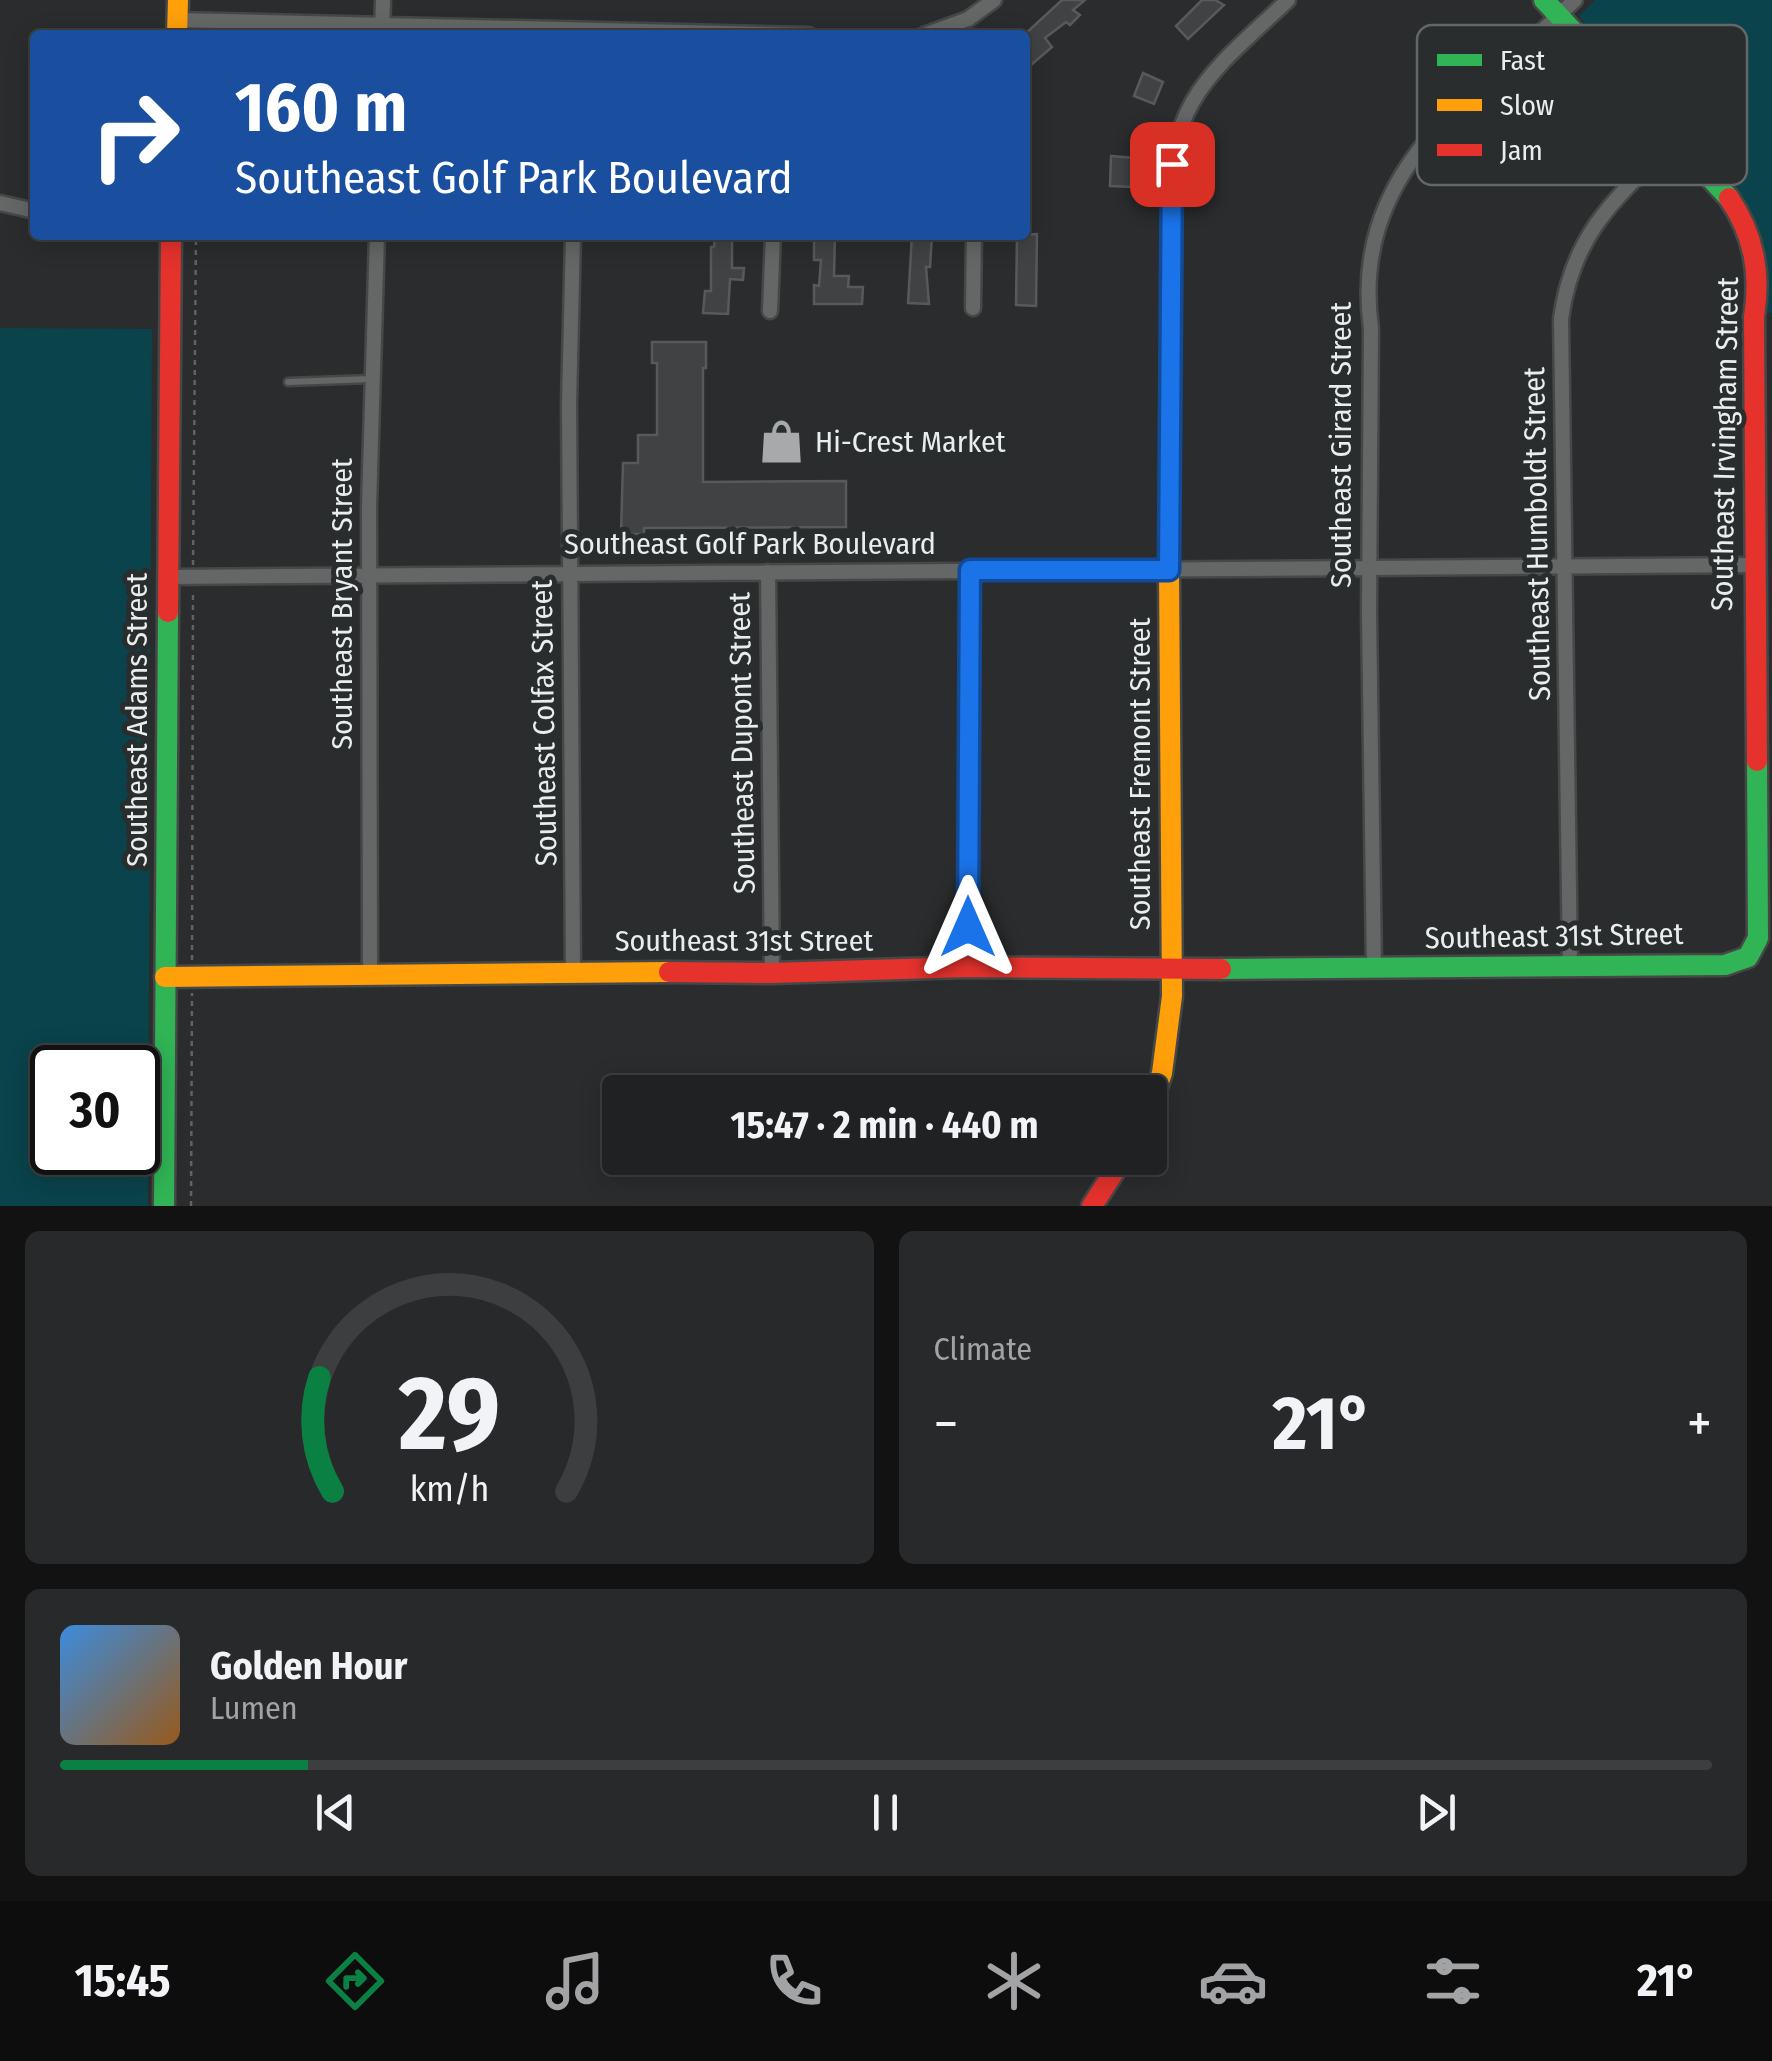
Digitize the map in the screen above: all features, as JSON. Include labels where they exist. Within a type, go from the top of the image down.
[{"type":"street","points":[[382,29],[383,0]]},
{"type":"street","points":[[953,30],[994,0]]},
{"type":"street","name":"Southeast Fremont Street","points":[[1161,1075],[1172,996],[1169,570],[1174,151],[1182,123],[1208,76],[1288,0]]},
{"type":"street","name":"Southeast Girard Street","points":[[1551,8],[1574,0]]},
{"type":"street","points":[[177,18],[447,30]]},
{"type":"street","name":"Southeast Girard Street","points":[[1374,968],[1368,283],[1371,250],[1382,209],[1417,152]]},
{"type":"street","name":"Southeast Humboldt Street","points":[[1570,966],[1561,319],[1580,248],[1603,212],[1630,185]]},
{"type":"street","name":"Southeast Irvingham Street","points":[[1717,185],[1742,218],[1766,286],[1754,317],[1758,938],[1742,961]]},
{"type":"street","points":[[0,203],[30,211]]},
{"type":"street","name":"Southeast Adams Street","points":[[164,1206],[171,240]]},
{"type":"street","name":"Southeast Bryant Street","points":[[370,973],[369,575],[377,240]]},
{"type":"street","name":"Southeast Colfax Street","points":[[573,240],[568,404],[574,972]]},
{"type":"street","points":[[770,311],[773,240]]},
{"type":"street","points":[[973,308],[974,240]]},
{"type":"street","name":"Southeast Golf Park Boulevard","points":[[168,576],[1754,566]]},
{"type":"street","points":[[967,967],[970,570]]},
{"type":"street","name":"Southeast Dupont Street","points":[[768,572],[772,973]]},
{"type":"street","name":"Southeast 31st Street","points":[[165,977],[772,973],[967,967],[1725,965],[1742,961]]},
{"type":"street","points":[[1092,1206],[1111,1175]]},
{"type":"lane","points":[[288,382],[372,379]]},
{"type":"path","points":[[191,1206],[196,240]]},
{"type":"shaded area","points":[[1595,0],[1772,0],[1772,313],[1767,313],[1761,245],[1732,185],[1747,185],[1747,25],[1585,25],[1579,16]]},
{"type":"shaded area","points":[[0,328],[152,329],[149,1045],[30,1045],[30,1175],[148,1175],[148,1206],[0,1206]]},
{"type":"building","points":[[1062,0],[1085,0],[1073,10],[1080,15],[1070,25],[1066,22],[1045,38],[1052,47],[1030,66],[1029,30]]},
{"type":"building","points":[[1202,0],[1224,5],[1188,39],[1176,26]]},
{"type":"building","points":[[1143,73],[1163,82],[1154,104],[1134,96]]},
{"type":"building","points":[[1111,156],[1135,158],[1134,187],[1110,186]]},
{"type":"building","points":[[1030,234],[1037,234],[1036,306],[1016,305],[1017,240],[1030,240]]},
{"type":"building","points":[[715,240],[732,240],[732,268],[744,268],[743,280],[730,279],[728,314],[703,313],[705,291],[711,291]]},
{"type":"building","points":[[814,240],[835,240],[834,276],[849,276],[848,287],[863,287],[862,304],[814,304],[821,260],[814,260]]},
{"type":"building","points":[[912,240],[932,240],[930,267],[926,267],[929,304],[908,303]]},
{"type":"building","points":[[652,342],[706,342],[703,482],[846,481],[846,527],[644,528],[644,534],[621,534],[623,463],[638,463],[638,435],[657,435],[657,363],[652,363]]},
{"type":"traffic: fast","points":[[1544,0],[1567,25]]},
{"type":"traffic: fast","points":[[1717,185],[1729,198]]},
{"type":"traffic: fast","points":[[164,1206],[168,612]]},
{"type":"traffic: fast","points":[[1221,969],[1725,965],[1748,957],[1758,938],[1757,761]]},
{"type":"traffic: slow","points":[[177,30],[178,0]]},
{"type":"traffic: slow","points":[[1161,1075],[1172,996],[1169,570]]},
{"type":"traffic: slow","points":[[165,977],[669,972]]},
{"type":"traffic: jam","points":[[1729,198],[1750,240],[1757,285],[1757,761]]},
{"type":"traffic: jam","points":[[168,612],[171,240]]},
{"type":"traffic: jam","points":[[669,972],[967,967],[1221,969]]},
{"type":"traffic: jam","points":[[1092,1206],[1112,1175]]},
{"type":"place","name":"Hi-Crest Market","points":[[782,442]]},
{"type":"route","points":[[968,927],[970,570],[1169,570],[1172,164]]}]
